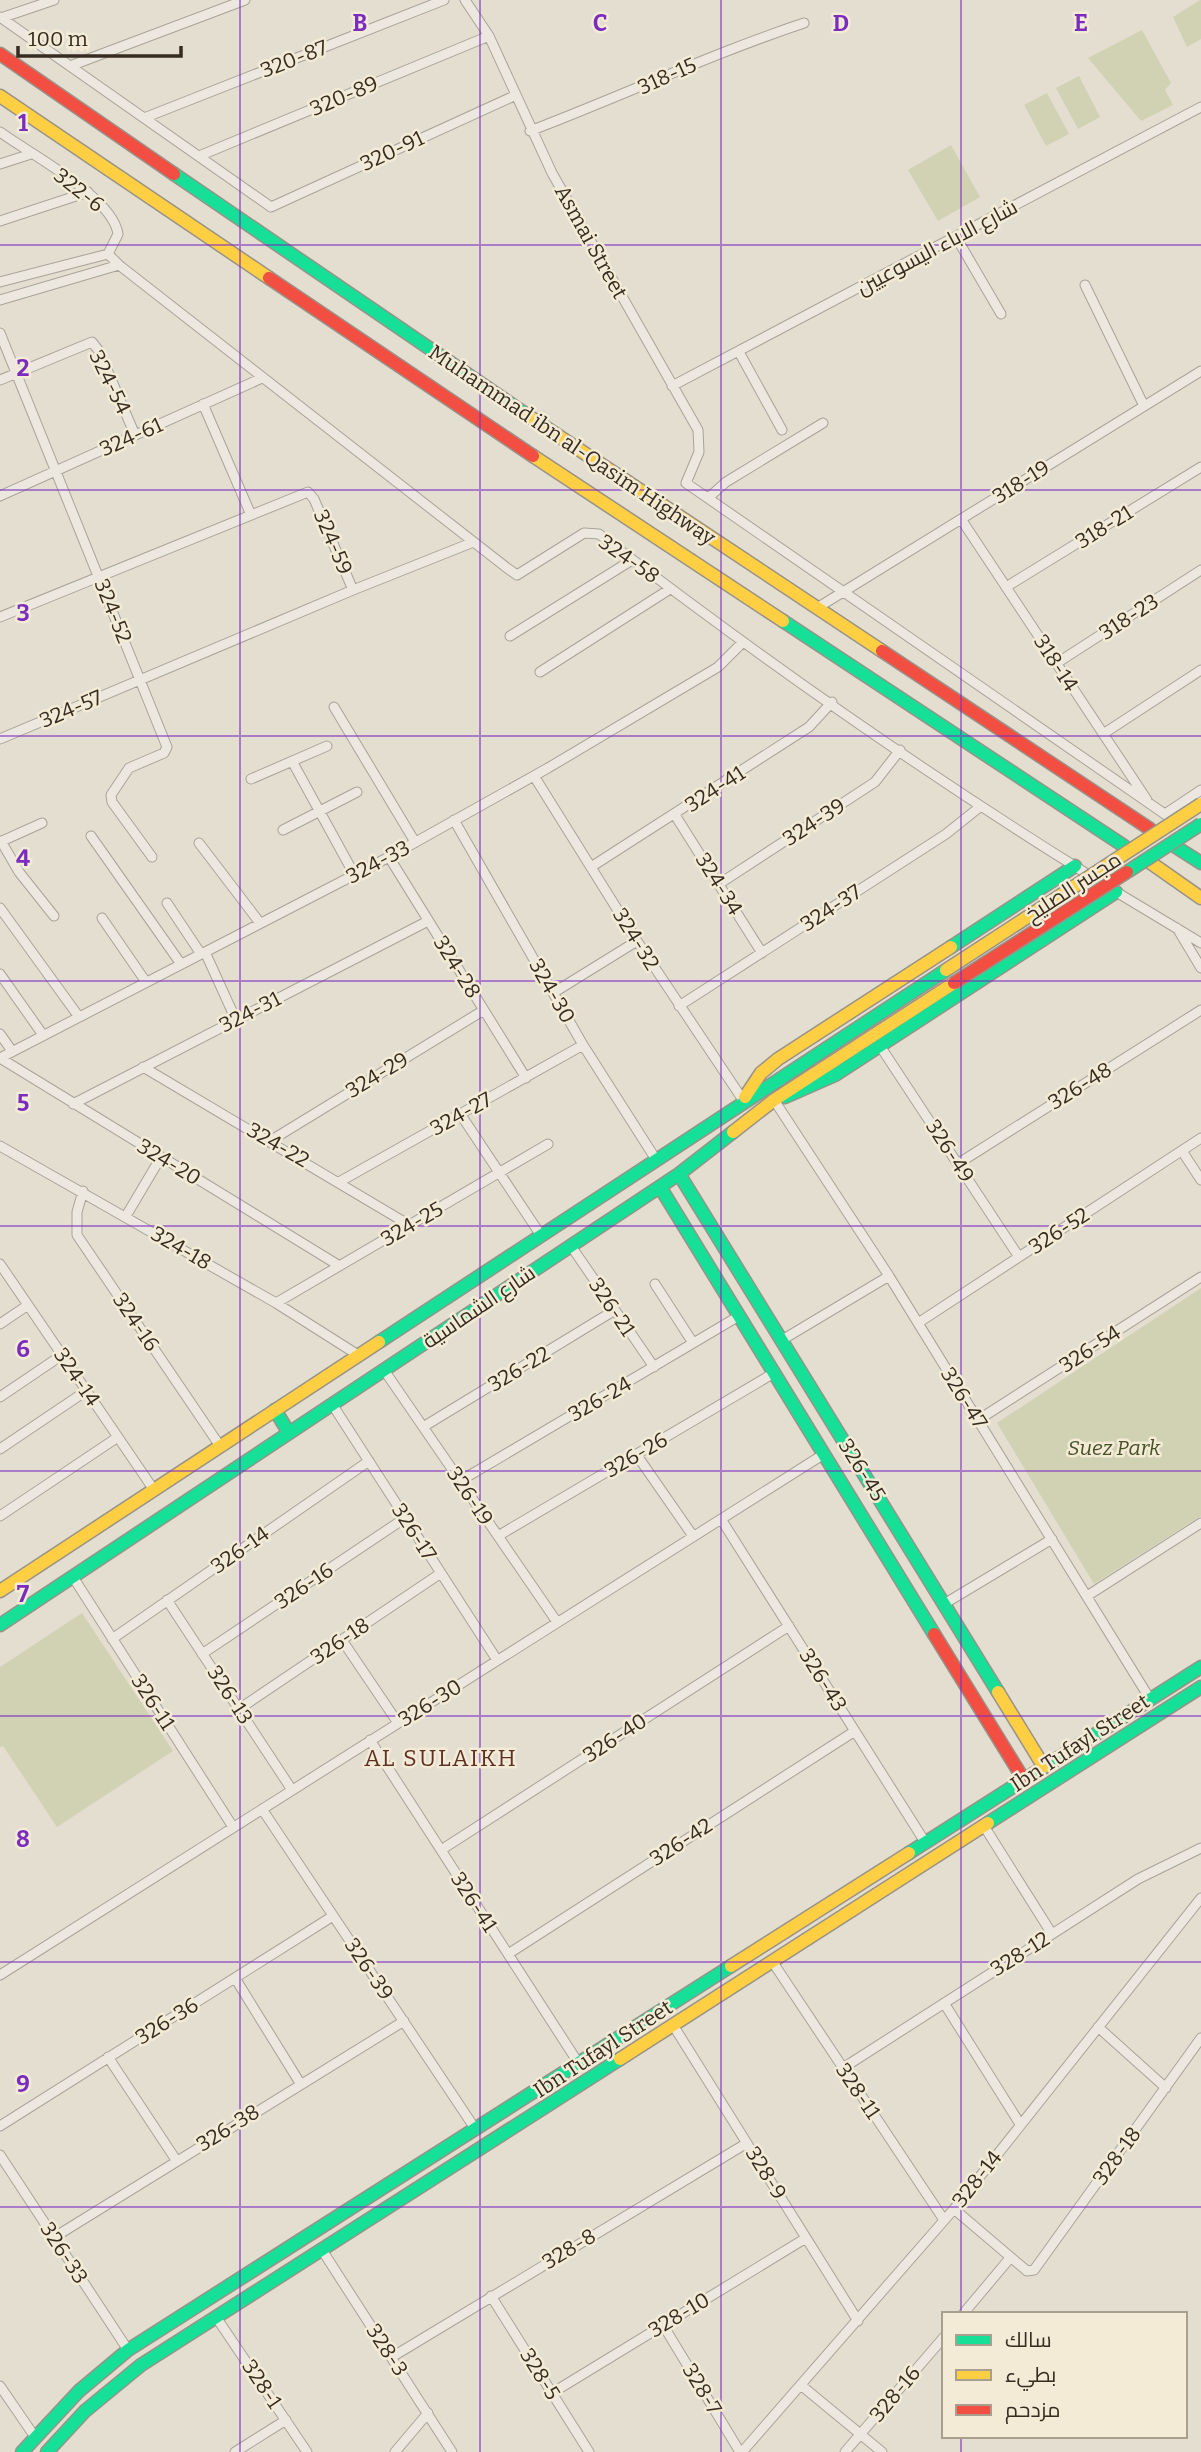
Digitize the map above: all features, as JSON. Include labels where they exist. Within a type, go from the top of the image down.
[{"type":"main road","name":"Muhammad ibn al-Qasim Highway","points":[[0,54],[488,390],[1150,829]]},
{"type":"main road","name":"Muhammad ibn al-Qasim Highway","points":[[0,96],[466,412],[1124,846]]},
{"type":"main road","name":"مجسر الصليخ","points":[[946,970],[1201,804]]},
{"type":"main road","name":"مجسر الصليخ","points":[[954,983],[1200,830]]},
{"type":"main road","points":[[1176,846],[1201,863]]},
{"type":"main road","points":[[1151,863],[1201,898]]},
{"type":"main road","points":[[743,1100],[754,1081],[778,1059],[1080,869]]},
{"type":"main road","points":[[774,1100],[821,1083],[1114,890]]},
{"type":"main road","name":"شارع الشماسية","points":[[0,1591],[743,1100],[946,970]]},
{"type":"main road","name":"شارع الشماسية","points":[[0,1625],[660,1187],[774,1100],[954,983]]},
{"type":"main road","name":"326-45","points":[[679,1174],[1044,1767]]},
{"type":"main road","name":"326-45","points":[[660,1187],[1024,1780]]},
{"type":"main road","points":[[275,1410],[289,1433]]},
{"type":"main road","name":"Ibn Tufayl Street","points":[[22,2452],[79,2391],[128,2350],[1201,1667]]},
{"type":"main road","name":"Ibn Tufayl Street","points":[[47,2452],[105,2393],[141,2365],[1201,1686]]},
{"type":"main road","points":[[1013,1762],[1026,1759],[1033,1749]]},
{"type":"main road","points":[[617,2039],[626,2054]]},
{"type":"main road","points":[[257,2269],[267,2285]]},
{"type":"street","points":[[1,17],[54,0]]},
{"type":"street","points":[[70,66],[245,0]]},
{"type":"street","name":"320-87","points":[[144,118],[444,0]]},
{"type":"street","name":"Asmai Street","points":[[466,0],[489,36],[530,131],[698,430],[699,452],[686,483],[708,498]]},
{"type":"street","points":[[1,17],[199,156]]},
{"type":"street","name":"318-15","points":[[530,131],[622,96],[737,45],[804,23]]},
{"type":"street","name":"320-89","points":[[199,156],[489,36]]},
{"type":"street","name":"320-91","points":[[199,156],[271,207],[514,96]]},
{"type":"street","name":"شارع الاباء اليسوعيين","points":[[672,386],[1201,107]]},
{"type":"street","name":"322-6","points":[[0,132],[88,192],[117,226],[118,234],[108,254]]},
{"type":"street","points":[[0,164],[31,154]]},
{"type":"street","points":[[0,221],[88,192]]},
{"type":"street","points":[[956,237],[1001,314]]},
{"type":"street","points":[[0,282],[108,254],[119,265],[0,300]]},
{"type":"street","name":"324-58","points":[[119,265],[471,543],[517,575],[584,533],[599,534],[742,643],[981,806],[1080,869]]},
{"type":"street","points":[[1085,285],[1144,407]]},
{"type":"street","name":"324-52","points":[[0,333],[167,747],[164,753],[129,768],[111,795],[112,802],[152,857]]},
{"type":"street","name":"324-54","points":[[0,380],[92,342],[99,351],[135,435]]},
{"type":"street","points":[[739,352],[782,430]]},
{"type":"street","name":"318-19","points":[[817,608],[1201,371]]},
{"type":"street","name":"324-61","points":[[0,496],[262,377]]},
{"type":"street","points":[[203,404],[251,515]]},
{"type":"street","points":[[823,423],[726,482],[708,498],[1151,807],[1167,815],[1201,790]]},
{"type":"street","name":"318-21","points":[[1006,587],[1201,467]]},
{"type":"street","name":"324-59","points":[[99,577],[308,492],[314,499],[353,590],[141,679]]},
{"type":"street","name":"318-14","points":[[961,519],[1151,807]]},
{"type":"street","points":[[353,590],[471,543]]},
{"type":"street","points":[[510,636],[632,560]]},
{"type":"street","name":"318-23","points":[[1056,663],[1201,570]]},
{"type":"street","points":[[0,617],[99,577]]},
{"type":"street","points":[[540,672],[670,589]]},
{"type":"street","name":"324-33","points":[[0,1058],[388,857],[534,776],[718,667],[742,643]]},
{"type":"street","points":[[1103,734],[1201,670]]},
{"type":"street","name":"324-57","points":[[0,739],[141,679]]},
{"type":"street","name":"324-41","points":[[591,867],[809,727],[832,702]]},
{"type":"street","points":[[334,708],[415,842]]},
{"type":"street","points":[[251,779],[327,746]]},
{"type":"street","name":"324-39","points":[[719,884],[875,782],[900,750]]},
{"type":"street","points":[[292,761],[354,874]]},
{"type":"street","name":"324-32","points":[[534,776],[637,941],[743,1100]]},
{"type":"street","points":[[283,830],[356,792]]},
{"type":"street","name":"324-37","points":[[679,1006],[946,834],[981,806]]},
{"type":"street","name":"324-34","points":[[675,815],[762,953]]},
{"type":"street","name":"324-30","points":[[454,820],[583,1045],[655,1158]]},
{"type":"street","points":[[42,823],[0,842],[19,872],[54,916]]},
{"type":"street","points":[[91,836],[181,964]]},
{"type":"street","points":[[199,843],[260,923]]},
{"type":"street","name":"324-28","points":[[388,857],[526,1078]]},
{"type":"street","points":[[1114,890],[1201,943]]},
{"type":"street","points":[[167,903],[203,953],[236,1020]]},
{"type":"street","points":[[0,908],[79,1017]]},
{"type":"street","points":[[102,918],[146,982]]},
{"type":"street","name":"324-31","points":[[73,1104],[428,921]]},
{"type":"street","points":[[1176,927],[1201,968]]},
{"type":"street","points":[[553,993],[637,941]]},
{"type":"street","points":[[0,974],[43,1035]]},
{"type":"street","name":"324-29","points":[[270,1140],[484,1010]]},
{"type":"street","name":"326-48","points":[[959,1163],[1201,1010]]},
{"type":"street","points":[[0,1034],[12,1051]]},
{"type":"street","name":"324-27","points":[[339,1182],[583,1045]]},
{"type":"street","name":"326-49","points":[[880,1046],[1019,1257]]},
{"type":"street","name":"324-20","points":[[0,1058],[338,1265]]},
{"type":"street","name":"324-22","points":[[143,1067],[411,1226]]},
{"type":"street","name":"326-47","points":[[774,1100],[889,1276],[1150,1699]]},
{"type":"street","points":[[461,1115],[540,1234]]},
{"type":"street","name":"326-52","points":[[918,1323],[1201,1138]]},
{"type":"street","name":"324-25","points":[[276,1303],[548,1144]]},
{"type":"street","name":"324-18","points":[[0,1146],[276,1303],[358,1355]]},
{"type":"street","points":[[1182,1151],[1201,1180]]},
{"type":"street","points":[[126,1216],[161,1157]]},
{"type":"street","name":"324-16","points":[[83,1191],[76,1212],[77,1236],[220,1446]]},
{"type":"street","name":"326-21","points":[[571,1246],[654,1367]]},
{"type":"street","name":"324-14","points":[[0,1264],[154,1490]]},
{"type":"street","points":[[782,1340],[889,1276]]},
{"type":"street","name":"326-54","points":[[978,1420],[1201,1277]]},
{"type":"street","points":[[655,1284],[693,1343]]},
{"type":"street","points":[[0,1324],[28,1305]]},
{"type":"street","name":"326-22","points":[[423,1427],[615,1310]]},
{"type":"street","name":"326-24","points":[[460,1481],[739,1316]]},
{"type":"street","points":[[0,1397],[62,1355]]},
{"type":"street","name":"326-19","points":[[384,1370],[557,1622]]},
{"type":"street","name":"326-26","points":[[498,1536],[774,1373]]},
{"type":"street","points":[[0,1449],[86,1391]]},
{"type":"street","name":"326-17","points":[[332,1404],[497,1660]]},
{"type":"street","points":[[0,1516],[118,1437]]},
{"type":"street","points":[[636,1454],[693,1536]]},
{"type":"street","name":"326-30","points":[[0,1975],[824,1454]]},
{"type":"street","name":"326-14","points":[[112,1639],[369,1461]]},
{"type":"street","name":"326-16","points":[[202,1654],[405,1518]]},
{"type":"street","name":"326-43","points":[[721,1519],[925,1842]]},
{"type":"street","points":[[1087,1597],[1201,1523]]},
{"type":"street","points":[[944,1604],[1052,1539]]},
{"type":"street","name":"326-18","points":[[239,1709],[441,1573]]},
{"type":"street","name":"326-11","points":[[73,1577],[233,1827]]},
{"type":"street","name":"326-13","points":[[167,1601],[292,1790]]},
{"type":"street","name":"326-40","points":[[441,1850],[789,1626]]},
{"type":"street","points":[[342,1640],[398,1723]]},
{"type":"street","name":"326-42","points":[[508,1954],[855,1731]]},
{"type":"street","name":"326-41","points":[[370,1740],[579,2064]]},
{"type":"street","name":"326-39","points":[[262,1809],[476,2130]]},
{"type":"street","points":[[984,1826],[1052,1934]]},
{"type":"street","name":"328-12","points":[[843,2068],[1138,1879],[1201,1848]]},
{"type":"street","name":"328-14","points":[[741,2452],[802,2386],[954,2209],[1201,1898]]},
{"type":"street","name":"326-36","points":[[0,2126],[334,1916]]},
{"type":"street","name":"328-11","points":[[772,1962],[944,2220]]},
{"type":"street","points":[[235,1978],[300,2082]]},
{"type":"street","points":[[944,2003],[1020,2124]]},
{"type":"street","name":"326-38","points":[[53,2238],[300,2082],[404,2021]]},
{"type":"street","name":"328-9","points":[[673,2025],[858,2321]]},
{"type":"street","points":[[1098,2028],[1166,2088]]},
{"type":"street","name":"328-18","points":[[1010,2258],[1031,2272],[1201,2038]]},
{"type":"street","points":[[108,2057],[176,2160]]},
{"type":"street","name":"328-8","points":[[392,2357],[747,2143]]},
{"type":"street","name":"326-33","points":[[0,2155],[128,2350]]},
{"type":"street","points":[[954,2209],[1010,2258],[965,2312]]},
{"type":"street","name":"328-10","points":[[552,2393],[807,2238]]},
{"type":"street","name":"328-3","points":[[322,2250],[452,2452]]},
{"type":"street","name":"328-5","points":[[491,2296],[589,2452]]},
{"type":"street","name":"328-1","points":[[216,2317],[307,2452]]},
{"type":"street","name":"328-7","points":[[663,2325],[741,2452]]},
{"type":"street","name":"328-16","points":[[845,2452],[942,2338]]},
{"type":"street","points":[[0,2386],[34,2437]]},
{"type":"street","points":[[802,2386],[882,2452]]},
{"type":"street","points":[[395,2452],[428,2413]]},
{"type":"street","points":[[235,2452],[286,2420]]},
{"type":"green space","points":[[1201,0],[1201,39],[1187,47],[1173,17]]},
{"type":"green space","points":[[1142,30],[1171,83],[1165,90],[1173,105],[1141,121],[1088,58]]},
{"type":"green space","points":[[1079,76],[1100,117],[1078,129],[1056,88]]},
{"type":"green space","points":[[1047,93],[1069,134],[1046,146],[1024,105]]},
{"type":"green space","points":[[951,145],[980,197],[938,221],[908,170]]},
{"type":"green space","name":"Suez Park","points":[[1201,1288],[1201,1516],[1094,1584],[997,1423]]},
{"type":"green space","points":[[82,1613],[173,1751],[57,1827],[3,1746],[0,1747],[0,1667]]},
{"type":"traffic: fast","points":[[174,174],[524,413]]},
{"type":"traffic: fast","points":[[783,621],[1124,846]]},
{"type":"traffic: fast","points":[[1127,872],[1201,824]]},
{"type":"traffic: fast","points":[[1176,847],[1201,863]]},
{"type":"traffic: fast","points":[[951,947],[1075,866]]},
{"type":"traffic: fast","points":[[785,1097],[835,1075],[1116,892]]},
{"type":"traffic: fast","points":[[379,1342],[946,970]]},
{"type":"traffic: fast","points":[[0,1625],[679,1174],[733,1132]]},
{"type":"traffic: fast","points":[[679,1174],[998,1692]]},
{"type":"traffic: fast","points":[[660,1187],[934,1634]]},
{"type":"traffic: fast","points":[[275,1410],[289,1433]]},
{"type":"traffic: fast","points":[[909,1853],[1201,1667]]},
{"type":"traffic: fast","points":[[988,1823],[1201,1687]]},
{"type":"traffic: fast","points":[[22,2452],[79,2391],[128,2350],[731,1966]]},
{"type":"traffic: fast","points":[[47,2452],[85,2411],[141,2365],[620,2059]]},
{"type":"traffic: slow","points":[[0,96],[269,278]]},
{"type":"traffic: slow","points":[[524,413],[882,651]]},
{"type":"traffic: slow","points":[[533,456],[783,621]]},
{"type":"traffic: slow","points":[[946,970],[1201,804]]},
{"type":"traffic: slow","points":[[1151,863],[1201,898]]},
{"type":"traffic: slow","points":[[745,1097],[761,1073],[778,1059],[951,947]]},
{"type":"traffic: slow","points":[[733,1132],[774,1100],[954,983]]},
{"type":"traffic: slow","points":[[0,1591],[379,1342]]},
{"type":"traffic: slow","points":[[998,1692],[1044,1767]]},
{"type":"traffic: slow","points":[[620,2059],[988,1823]]},
{"type":"traffic: slow","points":[[731,1966],[909,1853]]},
{"type":"traffic: jam","points":[[0,54],[174,174]]},
{"type":"traffic: jam","points":[[269,278],[533,456]]},
{"type":"traffic: jam","points":[[882,651],[1150,829]]},
{"type":"traffic: jam","points":[[954,983],[1127,872]]},
{"type":"traffic: jam","points":[[934,1634],[1024,1780]]},
{"type":"district","name":"AL SULAIKH","points":[[441,1758]]}]
